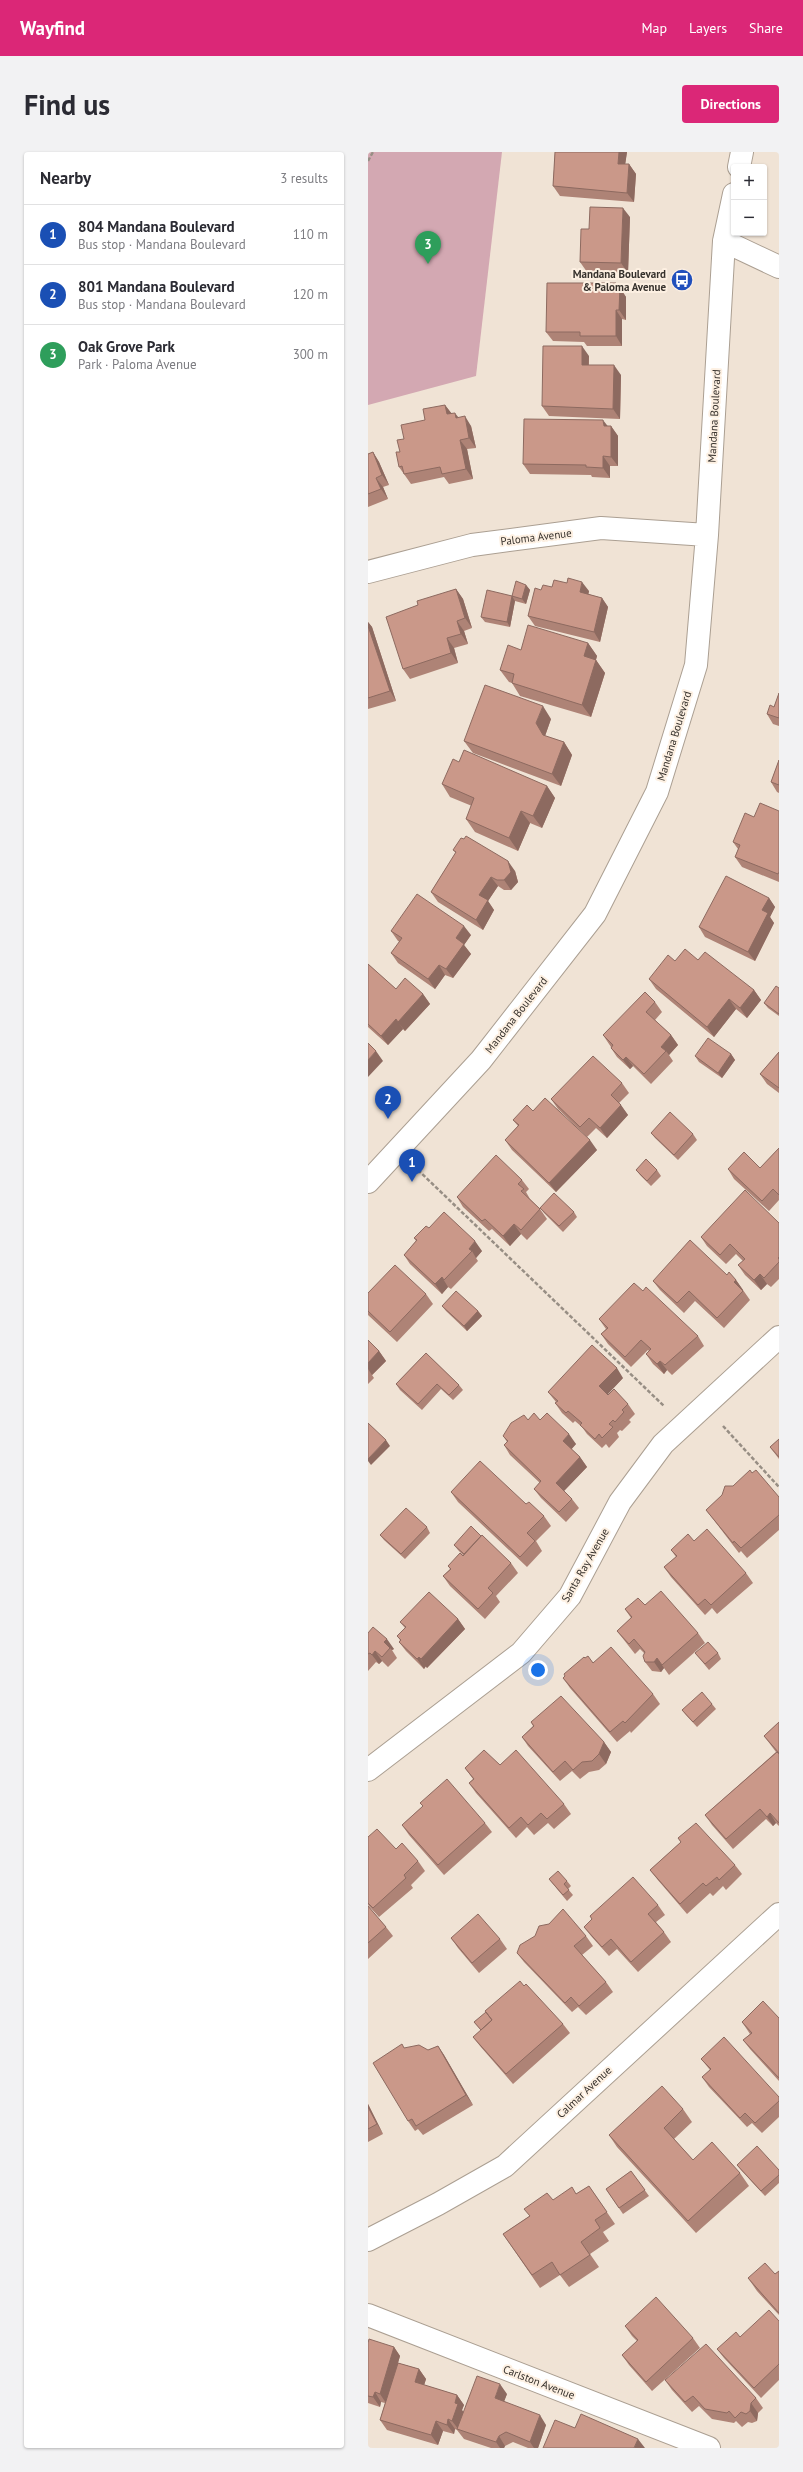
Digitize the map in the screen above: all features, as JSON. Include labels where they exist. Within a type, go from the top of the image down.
[{"type":"street","points":[[740,164],[742,152]]},
{"type":"street","name":"Mandana Boulevard","points":[[368,1182],[481,1060],[595,914],[657,792],[696,665],[707,535],[724,241],[733,200]]},
{"type":"street","points":[[724,241],[779,267]]},
{"type":"street","name":"Paloma Avenue","points":[[368,572],[472,545],[601,528],[707,535]]},
{"type":"street","name":"Santa Ray Avenue","points":[[368,1770],[521,1653],[570,1596],[620,1502],[663,1444],[779,1337]]},
{"type":"street","name":"Calmar Avenue","points":[[368,2240],[438,2204],[505,2166],[779,1914]]},
{"type":"street","name":"Carlston Avenue","points":[[368,2315],[709,2448]]},
{"type":"path","points":[[368,161],[373,152]]},
{"type":"path","points":[[398,1150],[683,1425]]},
{"type":"path","points":[[704,1405],[779,1487]]},
{"type":"shaded area","points":[[368,152],[502,152],[476,376],[368,405]]},
{"type":"building","points":[[555,152],[619,152],[618,164],[629,164],[627,193],[553,186]]},
{"type":"building","points":[[590,207],[623,208],[621,263],[580,262],[581,229],[589,229]]},
{"type":"building","points":[[547,283],[616,283],[616,287],[620,287],[619,310],[616,310],[616,336],[580,336],[580,332],[546,332]]},
{"type":"building","points":[[543,346],[582,346],[582,365],[614,365],[613,409],[542,406]]},
{"type":"building","points":[[445,405],[447,414],[455,413],[456,418],[465,416],[469,438],[460,440],[466,469],[442,474],[440,467],[404,474],[402,466],[399,467],[396,452],[400,452],[397,440],[404,439],[401,425],[425,420],[423,409]]},
{"type":"building","points":[[524,419],[603,420],[604,426],[611,426],[611,457],[603,456],[603,468],[586,467],[586,465],[523,464]]},
{"type":"building","points":[[373,452],[382,475],[376,478],[381,489],[368,494],[368,454]]},
{"type":"building","points":[[568,578],[582,582],[580,592],[602,598],[594,632],[528,616],[535,588],[541,590],[543,585],[552,587],[554,580],[567,583]]},
{"type":"building","points":[[516,581],[526,585],[522,599],[512,596]]},
{"type":"building","points":[[456,589],[465,618],[457,621],[461,634],[447,638],[451,653],[403,669],[386,617],[418,605],[417,601]]},
{"type":"building","points":[[487,590],[512,596],[507,622],[481,617]]},
{"type":"building","points":[[528,625],[588,643],[584,656],[596,660],[582,705],[512,683],[514,674],[500,670],[508,645],[521,650]]},
{"type":"building","points":[[368,626],[390,691],[368,698]]},
{"type":"building","points":[[485,685],[543,706],[536,723],[543,735],[564,742],[552,774],[464,741]]},
{"type":"building","points":[[779,693],[779,718],[767,714],[770,705],[774,707]]},
{"type":"building","points":[[464,750],[547,786],[533,816],[521,811],[509,838],[466,819],[474,798],[442,784],[453,759],[459,762]]},
{"type":"building","points":[[779,760],[779,785],[771,782]]},
{"type":"building","points":[[760,803],[779,811],[778,874],[735,857],[740,845],[733,842],[745,813],[754,817]]},
{"type":"building","points":[[466,836],[508,861],[511,872],[504,880],[497,880],[491,877],[479,895],[488,900],[476,920],[431,892],[456,852],[453,850],[461,838],[464,839]]},
{"type":"building","points":[[726,876],[769,898],[762,910],[768,913],[748,952],[699,927]]},
{"type":"building","points":[[417,894],[464,926],[456,938],[464,944],[446,969],[439,965],[428,979],[391,953],[402,938],[391,931]]},
{"type":"building","points":[[685,949],[698,960],[705,952],[754,990],[740,1008],[729,999],[707,1027],[649,979],[668,955],[675,961]]},
{"type":"building","points":[[368,964],[396,989],[405,978],[423,994],[398,1022],[396,1019],[381,1036],[368,1024]]},
{"type":"building","points":[[776,986],[779,988],[779,1014],[764,1003]]},
{"type":"building","points":[[645,992],[655,1002],[646,1012],[671,1035],[661,1047],[666,1051],[644,1074],[626,1057],[623,1060],[611,1048],[613,1045],[603,1035]]},
{"type":"building","points":[[708,1038],[731,1054],[718,1073],[695,1056]]},
{"type":"building","points":[[368,1043],[376,1051],[368,1060]]},
{"type":"building","points":[[779,1052],[779,1088],[760,1074]]},
{"type":"building","points":[[593,1056],[622,1083],[611,1095],[621,1105],[600,1128],[589,1118],[580,1127],[551,1099]]},
{"type":"building","points":[[545,1098],[590,1140],[549,1183],[505,1140],[519,1125],[513,1120],[527,1105],[533,1111]]},
{"type":"building","points":[[670,1112],[693,1134],[674,1155],[651,1133]]},
{"type":"building","points":[[779,1148],[779,1195],[773,1189],[762,1201],[728,1169],[744,1152],[760,1168]]},
{"type":"building","points":[[496,1155],[522,1180],[518,1184],[524,1189],[521,1191],[540,1209],[521,1230],[514,1224],[503,1236],[485,1219],[482,1221],[457,1197]]},
{"type":"building","points":[[646,1159],[657,1170],[647,1181],[636,1170]]},
{"type":"building","points":[[745,1190],[779,1223],[779,1262],[764,1278],[760,1274],[754,1280],[738,1265],[745,1259],[730,1244],[720,1255],[701,1237]]},
{"type":"building","points":[[554,1193],[574,1212],[559,1226],[540,1208]]},
{"type":"building","points":[[444,1212],[475,1241],[469,1249],[472,1251],[444,1280],[442,1277],[435,1284],[404,1255],[417,1240],[414,1238],[426,1226],[429,1228]]},
{"type":"building","points":[[690,1240],[727,1275],[729,1272],[736,1280],[734,1282],[743,1291],[717,1318],[689,1291],[677,1303],[653,1281]]},
{"type":"building","points":[[395,1265],[426,1294],[390,1332],[368,1311],[368,1293]]},
{"type":"building","points":[[634,1283],[643,1291],[646,1287],[698,1336],[665,1365],[660,1361],[657,1364],[646,1354],[651,1349],[641,1340],[625,1357],[601,1334],[608,1328],[599,1319]]},
{"type":"building","points":[[456,1291],[478,1311],[464,1326],[442,1306]]},
{"type":"building","points":[[368,1340],[379,1351],[368,1363]]},
{"type":"building","points":[[592,1345],[617,1368],[599,1386],[608,1395],[614,1389],[628,1404],[622,1410],[624,1412],[615,1422],[613,1420],[609,1424],[613,1427],[602,1438],[599,1434],[595,1439],[580,1425],[582,1423],[568,1411],[566,1413],[555,1403],[558,1401],[548,1392]]},
{"type":"building","points":[[426,1353],[459,1385],[449,1395],[437,1384],[418,1404],[396,1384]]},
{"type":"building","points":[[534,1413],[540,1420],[547,1413],[569,1434],[563,1441],[580,1457],[556,1483],[572,1499],[559,1512],[534,1489],[541,1481],[504,1445],[508,1441],[503,1436],[511,1423],[524,1415],[528,1420]]},
{"type":"building","points":[[368,1423],[386,1440],[368,1459]]},
{"type":"building","points":[[779,1439],[779,1457],[770,1447]]},
{"type":"building","points":[[480,1461],[526,1504],[529,1502],[544,1516],[527,1533],[535,1541],[520,1557],[451,1492]]},
{"type":"building","points":[[750,1470],[752,1473],[756,1470],[779,1497],[779,1515],[741,1548],[734,1541],[733,1543],[706,1510],[722,1495],[725,1486],[733,1486]]},
{"type":"building","points":[[406,1508],[427,1527],[401,1554],[380,1535]]},
{"type":"building","points":[[471,1526],[481,1536],[464,1554],[454,1545]]},
{"type":"building","points":[[707,1529],[746,1573],[711,1605],[705,1599],[698,1605],[664,1567],[677,1556],[671,1550],[688,1534],[694,1541]]},
{"type":"building","points":[[482,1535],[511,1563],[488,1588],[493,1593],[478,1609],[443,1576],[451,1569],[448,1566],[460,1553],[463,1556]]},
{"type":"building","points":[[661,1591],[698,1633],[662,1665],[657,1658],[654,1662],[645,1662],[643,1656],[645,1652],[634,1639],[629,1644],[617,1631],[632,1617],[625,1609],[638,1598],[645,1605]]},
{"type":"building","points":[[429,1592],[458,1619],[421,1659],[419,1657],[417,1659],[399,1642],[401,1640],[397,1636],[406,1627],[400,1622]]},
{"type":"building","points":[[373,1627],[387,1639],[384,1642],[390,1648],[382,1657],[375,1651],[372,1655],[370,1653],[368,1654],[368,1633]]},
{"type":"building","points":[[708,1642],[718,1653],[705,1664],[695,1653]]},
{"type":"building","points":[[611,1647],[653,1694],[625,1723],[623,1721],[610,1732],[563,1678],[565,1676],[564,1674],[584,1657],[585,1658],[588,1656],[593,1663]]},
{"type":"building","points":[[702,1692],[712,1704],[693,1722],[682,1710]]},
{"type":"building","points":[[561,1696],[604,1742],[599,1754],[592,1761],[582,1762],[573,1770],[565,1761],[553,1772],[522,1737],[534,1726],[531,1722]]},
{"type":"building","points":[[779,1722],[779,1753],[764,1736]]},
{"type":"building","points":[[484,1750],[500,1765],[516,1750],[564,1804],[547,1819],[541,1813],[528,1825],[521,1817],[509,1828],[469,1783],[474,1779],[465,1768]]},
{"type":"building","points":[[777,1752],[779,1754],[779,1823],[770,1813],[767,1817],[760,1809],[726,1839],[705,1815]]},
{"type":"building","points":[[447,1779],[485,1823],[438,1865],[402,1825],[423,1806],[420,1803]]},
{"type":"building","points":[[696,1823],[735,1865],[719,1880],[717,1877],[706,1886],[703,1883],[680,1904],[650,1870],[681,1842],[678,1838]]},
{"type":"building","points":[[377,1829],[396,1849],[402,1843],[418,1861],[404,1875],[406,1878],[373,1908],[368,1903],[368,1837]]},
{"type":"building","points":[[558,1871],[567,1881],[564,1884],[569,1890],[563,1895],[549,1879]]},
{"type":"building","points":[[633,1877],[658,1905],[648,1914],[664,1932],[631,1962],[611,1939],[602,1947],[584,1927],[592,1919],[590,1916]]},
{"type":"building","points":[[368,1906],[386,1927],[368,1943]]},
{"type":"building","points":[[563,1909],[586,1936],[574,1946],[606,1982],[579,2006],[571,1997],[565,2003],[517,1953],[520,1945],[535,1936],[539,1926],[549,1924]]},
{"type":"building","points":[[478,1914],[500,1939],[472,1963],[451,1938]]},
{"type":"building","points":[[520,1981],[524,1986],[526,1984],[563,2024],[506,2074],[473,2037],[492,2020],[485,2011]]},
{"type":"building","points":[[763,2001],[779,2018],[779,2078],[743,2040],[752,2033],[742,2022]]},
{"type":"building","points":[[486,2012],[492,2020],[481,2030],[474,2022]]},
{"type":"building","points":[[724,2037],[779,2097],[779,2101],[755,2123],[745,2113],[740,2118],[702,2077],[711,2069],[701,2059]]},
{"type":"building","points":[[402,2044],[404,2048],[419,2045],[428,2050],[438,2046],[466,2095],[416,2126],[412,2119],[408,2121],[373,2063]]},
{"type":"building","points":[[662,2086],[683,2109],[664,2128],[693,2160],[712,2142],[740,2173],[688,2221],[609,2135]]},
{"type":"building","points":[[368,2107],[377,2124],[368,2129]]},
{"type":"building","points":[[757,2146],[779,2170],[779,2175],[761,2191],[737,2165]]},
{"type":"building","points":[[631,2171],[645,2190],[619,2208],[606,2189]]},
{"type":"building","points":[[589,2186],[607,2212],[595,2220],[600,2228],[581,2242],[590,2255],[560,2275],[552,2262],[532,2275],[503,2234],[530,2216],[524,2209],[547,2193],[553,2200],[572,2187],[576,2194]]},
{"type":"building","points":[[765,2263],[775,2274],[779,2271],[779,2313],[748,2278]]},
{"type":"building","points":[[656,2297],[693,2338],[646,2382],[622,2355],[638,2340],[625,2326]]},
{"type":"building","points":[[769,2310],[779,2321],[779,2364],[754,2388],[717,2349],[736,2332],[740,2337]]},
{"type":"building","points":[[369,2339],[394,2347],[380,2394],[375,2392],[373,2397],[368,2396]]},
{"type":"building","points":[[706,2344],[756,2398],[751,2403],[750,2411],[746,2414],[741,2412],[735,2418],[729,2411],[727,2413],[705,2409],[693,2396],[685,2402],[665,2380]]},
{"type":"building","points":[[398,2363],[419,2369],[415,2382],[457,2395],[455,2403],[458,2404],[452,2421],[448,2419],[447,2425],[436,2421],[431,2435],[380,2420]]},
{"type":"building","points":[[477,2376],[500,2384],[495,2398],[540,2415],[530,2442],[506,2432],[499,2436],[496,2442],[457,2429]]},
{"type":"building","points":[[581,2414],[638,2439],[634,2448],[543,2448],[555,2420],[575,2428]]},
{"type":"place","name":"Oak Grove Park","points":[[428,264]]},
{"type":"place","name":"Mandana Boulevard & Paloma Avenue","points":[[682,280]]},
{"type":"place","name":"801 Mandana Boulevard","points":[[388,1119]]},
{"type":"place","name":"804 Mandana Boulevard","points":[[412,1182]]}]
